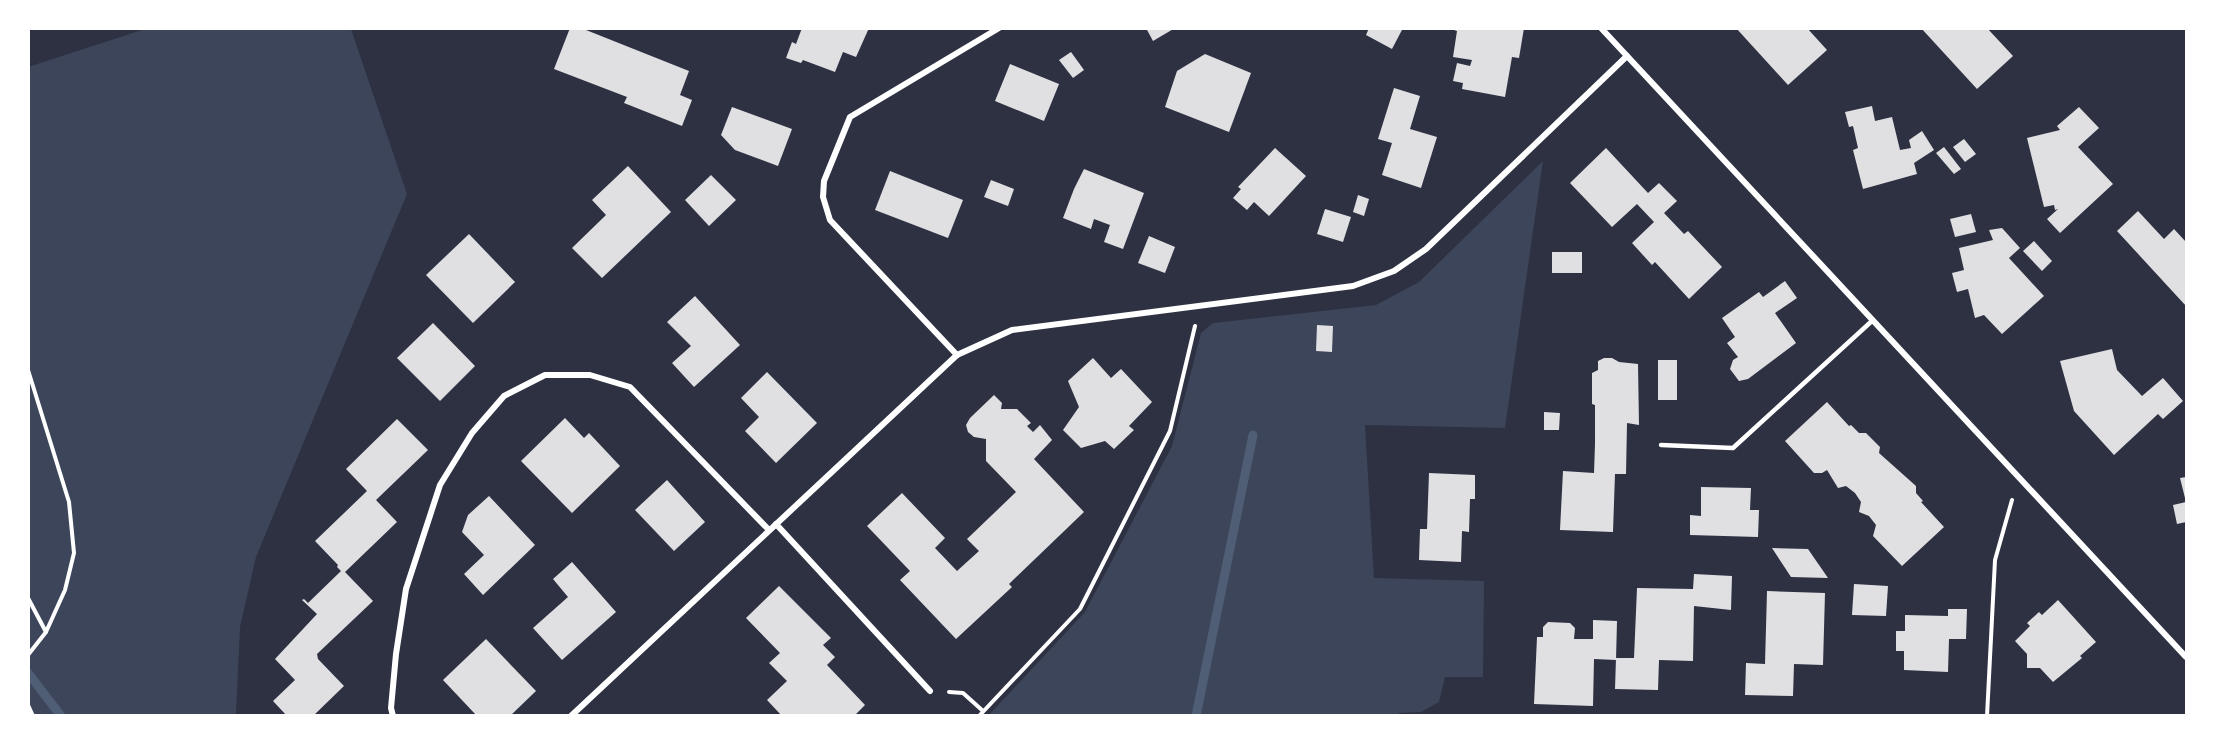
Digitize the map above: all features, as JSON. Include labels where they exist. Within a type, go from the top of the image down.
[{"type":"street","points":[[957,355],[830,220],[823,197],[824,181],[850,117],[999,28]]},
{"type":"street","points":[[1601,28],[2187,657]]},
{"type":"street","points":[[571,716],[957,355],[1012,330],[1353,286],[1394,272],[1426,249],[1628,56]]},
{"type":"street","points":[[393,716],[396,654],[406,589],[440,485],[471,433],[504,396],[546,375],[590,375],[630,387],[769,530]]},
{"type":"street","points":[[776,524],[930,691]]},
{"type":"lane","points":[[1661,445],[1733,448],[1873,320]]},
{"type":"path","points":[[978,716],[1080,609],[1170,431],[1200,305]]},
{"type":"path","points":[[28,370],[69,502],[74,553],[65,590],[46,632],[28,655]]},
{"type":"path","points":[[1987,716],[1995,560],[2019,478]]},
{"type":"path","points":[[28,598],[46,632]]},
{"type":"path","points":[[930,691],[963,693],[983,711]]},
{"type":"path","points":[[28,705],[33,716]]},
{"type":"shaded area","points":[[145,29],[351,29],[407,194],[256,557],[240,627],[236,715],[29,715],[28,67]]},
{"type":"shaded area","points":[[1543,161],[1505,428],[1365,425],[1374,578],[1484,581],[1483,677],[1445,677],[1439,702],[1421,712],[1399,713],[1399,715],[988,716],[1085,612],[1172,446],[1201,333],[1213,323],[1376,305],[1419,282]]},
{"type":"building","points":[[570,28],[581,28],[689,71],[680,95],[692,100],[682,126],[624,103],[627,97],[554,69]]},
{"type":"building","points":[[802,28],[869,28],[856,57],[843,52],[835,72],[803,60],[801,63],[786,58],[792,42],[796,44]]},
{"type":"building","points":[[1146,28],[1175,28],[1153,41]]},
{"type":"building","points":[[1369,28],[1403,28],[1392,49],[1366,35]]},
{"type":"building","points":[[1448,28],[1524,28],[1519,58],[1512,57],[1505,97],[1462,89],[1463,83],[1453,81],[1457,63],[1470,66],[1472,60],[1453,57],[1457,31]]},
{"type":"building","points":[[1736,28],[1807,28],[1827,50],[1788,85]]},
{"type":"building","points":[[1921,28],[1987,28],[2013,56],[1977,89]]},
{"type":"building","points":[[1071,52],[1084,70],[1073,78],[1059,60]]},
{"type":"building","points":[[1205,54],[1251,73],[1229,132],[1165,107],[1177,71]]},
{"type":"building","points":[[1010,64],[1059,84],[1044,121],[995,101]]},
{"type":"building","points":[[1394,88],[1420,96],[1410,129],[1437,137],[1421,188],[1382,175],[1392,143],[1378,139]]},
{"type":"building","points":[[1872,106],[1875,121],[1892,117],[1900,150],[1911,148],[1909,140],[1922,131],[1934,150],[1914,163],[1917,174],[1863,189],[1853,150],[1858,148],[1853,126],[1849,127],[1845,112]]},
{"type":"building","points":[[732,107],[792,129],[778,166],[735,150],[721,135]]},
{"type":"building","points":[[2079,107],[2099,128],[2078,147],[2113,184],[2060,233],[2047,219],[2058,209],[2055,210],[2054,205],[2044,207],[2027,138],[2060,130],[2057,126]]},
{"type":"building","points":[[1964,139],[1976,154],[1965,162],[1953,147]]},
{"type":"building","points":[[1944,147],[1961,169],[1954,174],[1936,153]]},
{"type":"building","points":[[1275,148],[1306,176],[1269,216],[1254,202],[1247,210],[1233,198],[1241,189],[1238,187]]},
{"type":"building","points":[[1606,148],[1648,193],[1659,183],[1677,201],[1664,213],[1684,234],[1688,231],[1722,267],[1689,299],[1655,262],[1652,265],[1632,243],[1654,222],[1637,204],[1612,227],[1570,183]]},
{"type":"building","points":[[628,166],[671,212],[602,278],[572,248],[606,215],[592,200]]},
{"type":"building","points":[[1084,169],[1144,193],[1123,249],[1104,242],[1110,225],[1094,219],[1091,229],[1063,218]]},
{"type":"building","points":[[890,171],[963,200],[948,238],[875,210]]},
{"type":"building","points":[[711,175],[736,200],[709,226],[685,200]]},
{"type":"building","points":[[991,180],[1014,189],[1008,206],[984,197]]},
{"type":"building","points":[[1358,195],[1369,199],[1364,216],[1353,212]]},
{"type":"building","points":[[1325,209],[1351,217],[1343,242],[1317,234]]},
{"type":"building","points":[[2138,211],[2164,239],[2174,229],[2186,242],[2186,306],[2117,231]]},
{"type":"building","points":[[1971,214],[1976,232],[1955,237],[1950,219]]},
{"type":"building","points":[[2002,228],[2020,248],[2009,258],[2044,296],[2002,334],[1984,315],[1975,318],[1968,289],[1957,292],[1952,273],[1964,270],[1959,248],[1993,240],[1989,230]]},
{"type":"building","points":[[469,234],[515,282],[473,323],[426,275]]},
{"type":"building","points":[[1149,236],[1175,247],[1165,273],[1138,263]]},
{"type":"building","points":[[2034,241],[2052,261],[2042,271],[2023,251]]},
{"type":"building","points":[[1552,252],[1582,252],[1582,273],[1552,273]]},
{"type":"building","points":[[1785,281],[1797,298],[1775,313],[1796,343],[1748,379],[1739,381],[1730,369],[1733,360],[1738,357],[1727,343],[1735,337],[1722,318],[1759,292],[1763,297]]},
{"type":"building","points":[[695,296],[740,345],[694,387],[672,363],[691,346],[667,322]]},
{"type":"building","points":[[433,323],[475,366],[440,401],[397,358]]},
{"type":"building","points":[[1317,325],[1333,326],[1332,352],[1316,351]]},
{"type":"building","points":[[2112,349],[2117,370],[2142,396],[2163,378],[2183,401],[2163,419],[2158,414],[2114,455],[2074,411],[2060,361]]},
{"type":"building","points":[[1093,358],[1111,378],[1121,369],[1152,402],[1129,426],[1134,430],[1114,449],[1105,441],[1081,448],[1063,430],[1079,407],[1068,381]]},
{"type":"building","points":[[1604,358],[1638,364],[1639,425],[1627,423],[1626,474],[1615,474],[1613,532],[1560,530],[1563,471],[1594,473],[1595,405],[1592,404],[1592,373],[1598,370],[1598,361]]},
{"type":"building","points":[[1658,360],[1677,360],[1677,400],[1658,400]]},
{"type":"building","points":[[767,372],[817,423],[776,463],[745,431],[759,417],[741,398]]},
{"type":"building","points":[[994,395],[1002,403],[1001,409],[1017,409],[1031,423],[1027,426],[1033,432],[1040,425],[1052,440],[1034,459],[1084,512],[1009,584],[1012,587],[956,639],[900,580],[910,571],[867,526],[902,493],[945,538],[935,548],[957,571],[979,551],[967,539],[1016,492],[986,461],[986,439],[974,437],[968,432],[966,425],[970,418]]},
{"type":"building","points":[[1827,402],[1849,426],[1851,425],[1859,433],[1866,433],[1880,447],[1879,453],[1916,486],[1916,493],[1923,501],[1921,502],[1944,527],[1902,566],[1873,536],[1876,525],[1869,516],[1859,512],[1861,502],[1855,493],[1846,486],[1838,488],[1827,470],[1814,473],[1785,441]]},
{"type":"building","points":[[1544,412],[1560,413],[1559,430],[1544,430]]},
{"type":"building","points":[[565,418],[584,438],[589,433],[620,466],[572,513],[521,461]]},
{"type":"building","points":[[397,419],[428,450],[376,500],[397,522],[345,572],[373,601],[317,654],[318,659],[344,686],[313,716],[287,716],[273,701],[295,680],[275,659],[317,614],[302,600],[308,603],[341,571],[315,541],[367,491],[346,469]]},
{"type":"building","points":[[1429,473],[1475,475],[1475,499],[1470,499],[1469,532],[1462,531],[1461,562],[1419,560],[1420,529],[1427,529]]},
{"type":"building","points":[[2186,477],[2186,502],[2180,478]]},
{"type":"building","points":[[667,480],[705,522],[674,551],[635,510]]},
{"type":"building","points":[[1701,487],[1751,488],[1750,510],[1759,510],[1758,537],[1690,535],[1690,515],[1701,516]]},
{"type":"building","points":[[489,496],[535,545],[483,595],[464,574],[484,555],[462,532],[468,515]]},
{"type":"building","points":[[2186,502],[2186,522],[2177,524],[2173,505]]},
{"type":"building","points":[[1772,548],[1808,549],[1828,578],[1791,577]]},
{"type":"building","points":[[572,562],[616,612],[562,660],[533,628],[568,597],[553,579]]},
{"type":"building","points":[[1694,574],[1732,576],[1731,610],[1694,606],[1693,661],[1659,660],[1658,690],[1615,689],[1616,658],[1634,658],[1637,588],[1693,589]]},
{"type":"building","points":[[1854,584],[1888,586],[1886,616],[1852,615]]},
{"type":"building","points":[[779,586],[831,638],[823,645],[835,657],[827,665],[865,705],[854,716],[782,716],[767,700],[787,681],[769,663],[780,653],[746,618]]},
{"type":"building","points":[[1767,591],[1825,593],[1823,665],[1794,664],[1793,696],[1745,695],[1746,663],[1765,664]]},
{"type":"building","points":[[2058,600],[2096,642],[2080,656],[2082,658],[2053,682],[2040,668],[2027,668],[2027,654],[2015,641],[2030,626],[2027,623],[2039,612],[2042,615]]},
{"type":"building","points":[[1948,609],[1967,609],[1966,639],[1949,639],[1948,672],[1904,670],[1904,651],[1896,651],[1896,631],[1905,631],[1905,615],[1948,616]]},
{"type":"building","points":[[1593,620],[1617,621],[1616,660],[1594,659],[1593,706],[1534,704],[1537,637],[1543,637],[1543,627],[1548,622],[1570,623],[1575,628],[1574,639],[1593,639]]},
{"type":"building","points":[[486,639],[536,691],[510,716],[477,716],[443,680]]},
{"type":"waterway","points":[[1196,716],[1253,435]]},
{"type":"waterway","points":[[28,673],[61,716]]}]
